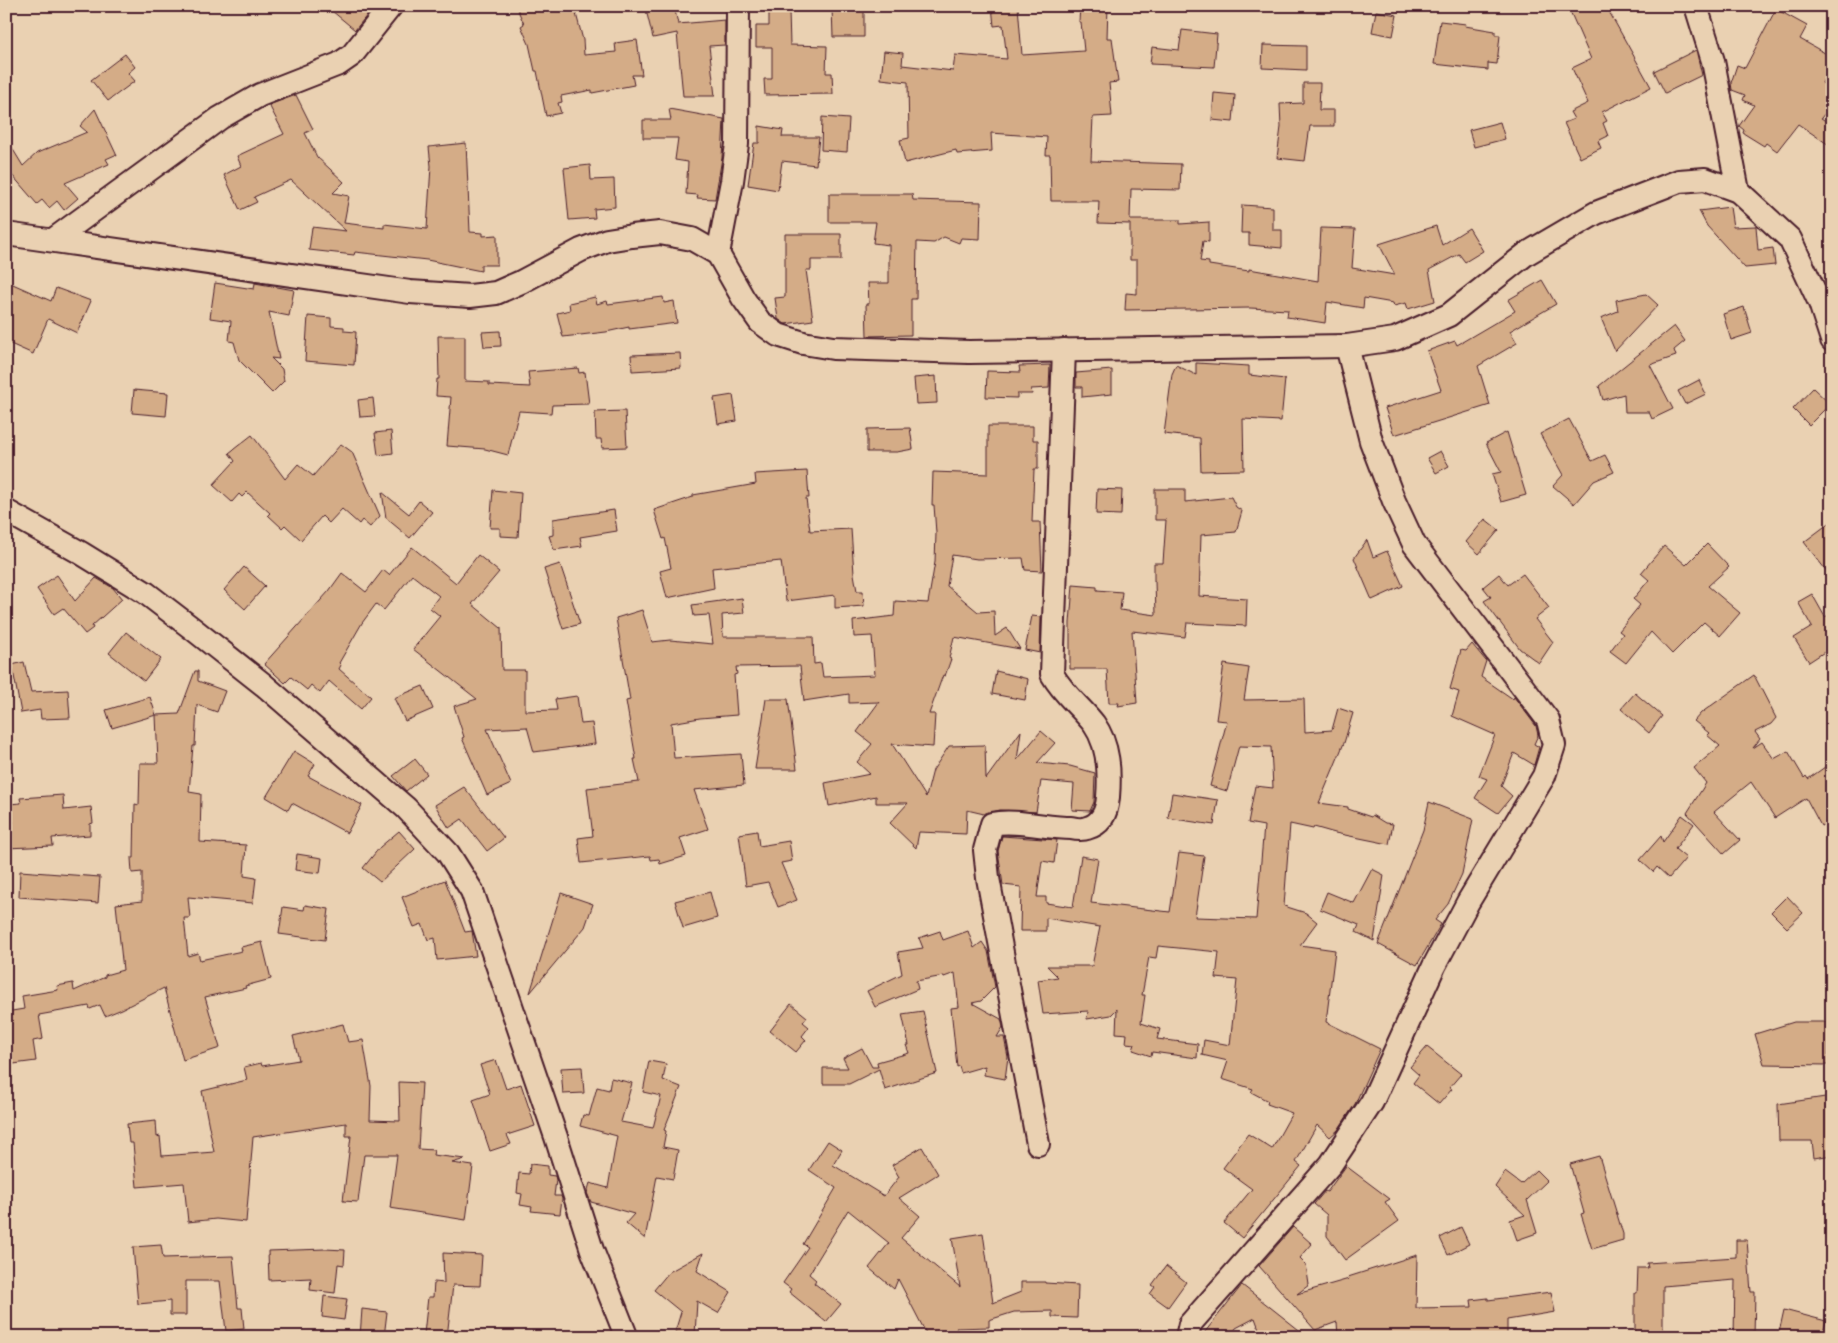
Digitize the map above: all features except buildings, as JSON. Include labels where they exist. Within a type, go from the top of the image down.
[{"type":"street","points":[[53,240],[220,118],[260,95],[339,64],[352,55],[391,6]]},
{"type":"street","points":[[718,254],[737,144],[738,6]]},
{"type":"street","points":[[1696,6],[1714,61],[1738,191]]},
{"type":"street","points":[[6,234],[410,292],[470,296],[496,293],[581,250],[607,240],[660,234],[692,239],[718,254],[743,298],[760,322],[778,335],[802,344],[833,348],[969,352],[1347,346],[1395,339],[1449,315],[1526,254],[1596,212],[1679,181],[1705,178],[1738,191],[1790,238],[1820,303],[1832,340]]},
{"type":"street","points":[[1188,1337],[1190,1324],[1332,1164],[1372,1102],[1434,966],[1468,902],[1544,776],[1554,745],[1548,720],[1414,544],[1394,501],[1371,441],[1347,346]]},
{"type":"street","points":[[1038,1144],[988,878],[985,850],[992,824],[1002,822],[1054,828],[1086,829],[1100,822],[1108,810],[1110,775],[1104,742],[1094,724],[1060,688],[1052,674],[1064,350]]},
{"type":"street","points":[[6,511],[81,553],[146,593],[185,623],[264,685],[406,808],[448,853],[472,891],[556,1137],[592,1250],[625,1333],[624,1337]]}]
